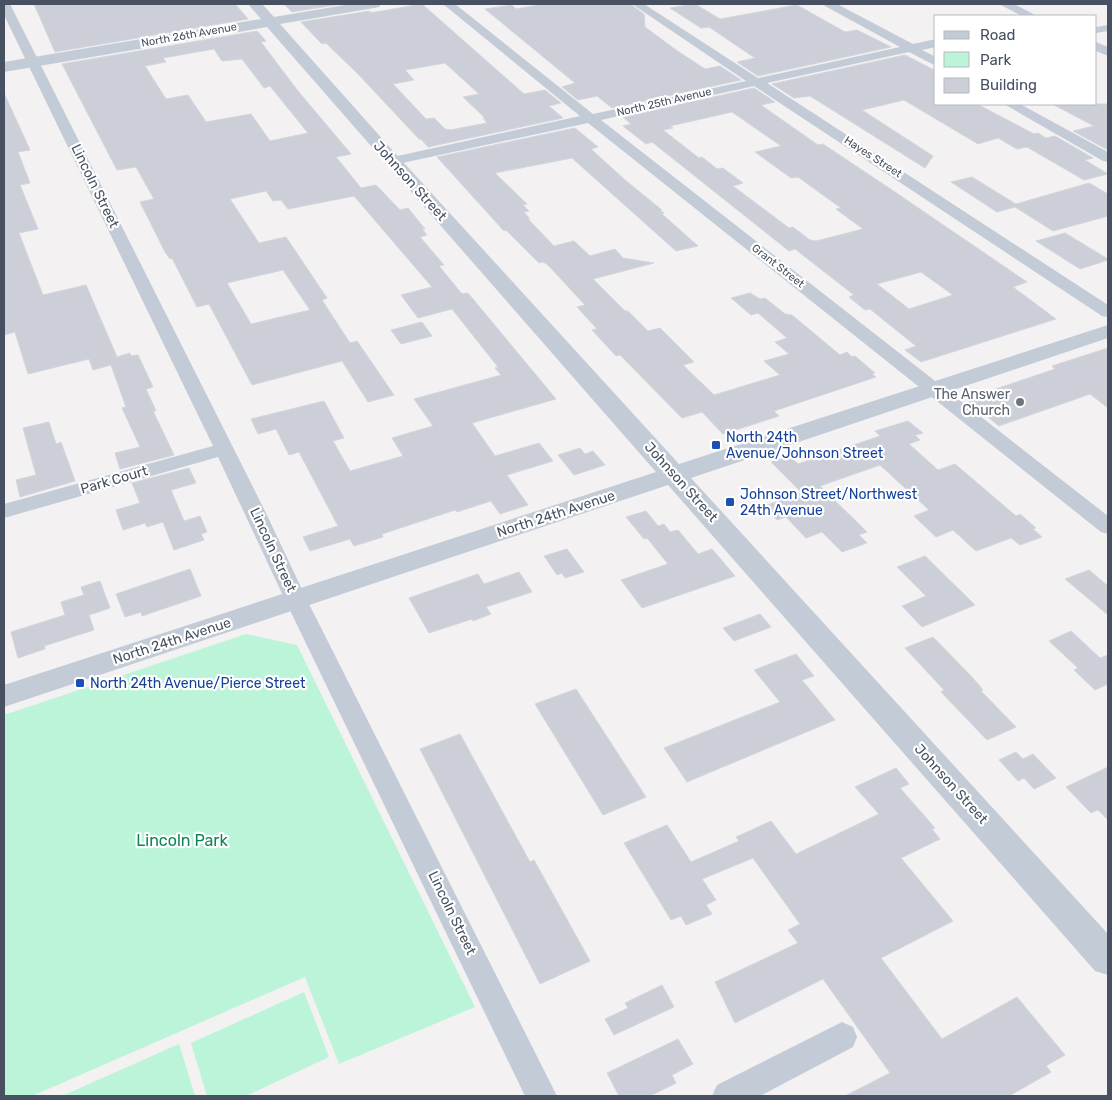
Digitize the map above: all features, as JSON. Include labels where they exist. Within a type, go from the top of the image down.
[{"type":"street","name":"Lincoln Street","points":[[4,4],[255,511],[296,600],[541,1096]]},
{"type":"street","name":"Johnson Street","points":[[255,4],[393,161],[1108,959]]},
{"type":"street","name":"North 26th Avenue","points":[[4,67],[374,4]]},
{"type":"street","name":"Grant Street","points":[[448,4],[590,120],[935,388],[1108,528]]},
{"type":"street","name":"Hayes Street","points":[[638,4],[1108,312]]},
{"type":"street","points":[[829,4],[934,61]]},
{"type":"street","points":[[1005,4],[1029,15]]},
{"type":"street","name":"North 25th Avenue","points":[[393,161],[590,120],[757,81],[934,43]]},
{"type":"street","points":[[1013,105],[1108,158]]},
{"type":"street","name":"North 24th Avenue","points":[[4,696],[1108,331]]},
{"type":"street","name":"Park Court","points":[[4,511],[224,449]]},
{"type":"street","points":[[728,1096],[842,1037]]},
{"type":"green space","name":"Lincoln Park","points":[[246,634],[297,645],[475,1007],[339,1064],[305,977],[32,1096],[4,1096],[4,715]]},
{"type":"green space","points":[[304,992],[329,1057],[246,1096],[207,1096],[191,1043]]},
{"type":"green space","points":[[179,1044],[195,1096],[62,1096]]},
{"type":"building","points":[[34,4],[235,4],[248,19],[55,52]]},
{"type":"building","points":[[284,4],[341,4],[292,12]]},
{"type":"building","points":[[422,4],[524,94],[545,90],[561,103],[549,106],[563,118],[428,147],[358,74],[326,43],[322,44],[301,22],[370,11],[370,13]],"holes":[[[445,63],[479,94],[463,97],[485,118],[483,118],[487,123],[450,130],[445,129],[434,118],[426,119],[393,84],[414,80],[405,70]]]},
{"type":"building","points":[[544,4],[630,4],[644,14],[645,27],[676,50],[705,69],[720,66],[741,80],[612,108],[597,96],[578,100],[562,87],[575,83],[485,9],[512,5],[516,9]]},
{"type":"building","points":[[695,4],[720,19],[797,5],[845,32],[857,30],[891,47],[758,76],[737,62],[755,58],[709,27],[701,28],[670,8]]},
{"type":"building","points":[[257,31],[266,41],[261,42],[298,91],[351,154],[336,157],[361,188],[376,185],[400,210],[408,208],[425,229],[422,229],[427,235],[420,237],[444,265],[439,266],[462,294],[468,293],[556,399],[472,423],[495,456],[539,443],[553,461],[507,475],[528,505],[500,514],[491,501],[457,512],[455,510],[382,534],[383,537],[354,546],[350,539],[310,551],[303,537],[338,526],[299,452],[289,455],[276,429],[258,434],[251,419],[324,401],[344,438],[333,441],[350,471],[403,456],[392,438],[433,426],[414,399],[501,375],[495,368],[498,367],[452,309],[418,318],[401,295],[432,287],[354,196],[288,209],[281,200],[273,201],[266,191],[230,199],[259,243],[286,237],[327,298],[322,300],[350,343],[357,341],[394,395],[368,402],[342,361],[252,385],[209,304],[197,307],[172,258],[170,259],[165,252],[140,202],[154,199],[136,167],[117,170],[62,64]],"holes":[[[214,49],[222,61],[242,59],[264,88],[270,86],[308,133],[270,141],[251,114],[206,122],[188,95],[166,99],[145,66],[166,62],[163,58]],[[283,270],[310,310],[251,324],[227,283]]]},
{"type":"building","points":[[905,55],[934,70],[934,105],[979,105],[1034,134],[1038,133],[1046,138],[1055,136],[1093,158],[1085,160],[1108,174],[1084,180],[1027,147],[1017,149],[998,138],[978,144],[904,100],[862,110],[933,156],[925,168],[810,96],[794,98],[772,84]]},
{"type":"building","points":[[754,88],[775,102],[761,105],[818,145],[823,144],[1027,282],[1013,287],[1056,319],[921,362],[905,350],[916,346],[870,309],[865,310],[849,297],[854,295],[795,249],[789,251],[652,142],[646,144],[623,126],[631,124],[623,117]],"holes":[[[732,112],[781,146],[755,152],[791,178],[798,177],[841,208],[836,209],[863,229],[816,241],[810,240],[793,227],[789,228],[733,186],[743,183],[723,168],[717,169],[702,157],[699,158],[663,130],[673,128],[670,126]],[[921,272],[953,295],[909,309],[877,284]]]},
{"type":"building","points":[[4,93],[30,150],[18,152],[30,183],[20,185],[38,229],[19,233],[43,295],[86,285],[117,357],[130,353],[131,356],[138,355],[153,387],[146,389],[156,411],[153,411],[174,455],[120,469],[115,453],[140,447],[122,408],[126,407],[111,365],[93,370],[89,359],[28,374],[15,332],[4,335]]},
{"type":"building","points":[[1108,104],[1108,150],[1073,131],[1094,126],[1054,105]]},
{"type":"building","points":[[575,128],[598,147],[591,149],[662,210],[660,210],[664,213],[662,214],[698,246],[676,251],[572,158],[495,173],[527,204],[523,205],[529,211],[524,212],[530,219],[528,219],[554,246],[574,241],[590,256],[615,249],[623,258],[654,263],[593,279],[648,331],[660,328],[694,362],[683,365],[714,395],[780,375],[764,361],[789,354],[775,342],[787,338],[758,313],[751,315],[731,298],[750,293],[760,299],[765,298],[785,314],[792,315],[840,355],[847,352],[852,357],[855,356],[875,373],[872,374],[876,377],[774,411],[779,416],[723,434],[702,412],[682,418],[620,355],[616,356],[592,330],[597,329],[577,307],[585,305],[548,265],[543,262],[539,263],[506,230],[504,231],[437,157]]},
{"type":"building","points":[[972,177],[1016,204],[1089,183],[1108,194],[1108,216],[1053,231],[1015,207],[997,212],[951,182]]},
{"type":"building","points":[[1065,233],[1108,260],[1080,269],[1036,241]]},
{"type":"building","points":[[422,322],[432,336],[401,344],[391,330]]},
{"type":"building","points":[[1108,348],[1108,408],[1090,394],[999,426],[966,399],[1055,369],[1052,366]]},
{"type":"building","points":[[908,421],[923,433],[915,435],[920,440],[909,444],[938,470],[955,464],[1016,516],[1020,514],[1036,528],[1033,529],[1042,537],[1020,545],[1011,538],[976,551],[953,530],[936,537],[914,516],[929,510],[880,465],[820,486],[867,532],[859,535],[867,543],[842,552],[822,532],[806,538],[786,517],[777,520],[764,506],[802,493],[771,462],[790,456],[798,464],[880,436],[875,431]]},
{"type":"building","points":[[49,422],[56,444],[61,442],[75,481],[20,497],[16,480],[36,475],[23,428]]},
{"type":"building","points":[[580,448],[585,454],[593,451],[605,465],[574,475],[558,455]]},
{"type":"building","points":[[189,468],[196,483],[171,490],[184,521],[200,516],[207,532],[201,534],[204,540],[174,550],[163,522],[147,527],[145,523],[123,530],[116,510],[140,503],[132,483]]},
{"type":"building","points":[[646,511],[658,526],[664,524],[670,532],[678,530],[698,554],[712,549],[735,576],[642,608],[621,580],[668,564],[647,538],[644,539],[626,517]]},
{"type":"building","points":[[567,549],[584,572],[565,578],[562,573],[557,575],[544,556]]},
{"type":"building","points":[[925,556],[975,605],[922,627],[902,606],[926,596],[897,567]]},
{"type":"building","points":[[190,569],[201,596],[142,616],[141,612],[125,617],[116,594]]},
{"type":"building","points":[[1089,570],[1108,586],[1108,615],[1065,579]]},
{"type":"building","points":[[519,572],[532,592],[486,607],[491,614],[429,633],[409,598],[478,574],[484,584]]},
{"type":"building","points":[[100,581],[110,608],[89,615],[94,630],[44,646],[45,649],[18,658],[11,632],[65,615],[61,602],[84,595],[81,587]]},
{"type":"building","points":[[760,614],[771,627],[734,641],[723,628]]},
{"type":"building","points":[[1071,631],[1100,658],[1108,655],[1108,684],[1095,690],[1074,670],[1078,668],[1049,641]]},
{"type":"building","points":[[933,637],[972,677],[983,690],[981,691],[1016,727],[987,740],[941,692],[944,690],[905,648]]},
{"type":"building","points":[[796,654],[814,676],[802,680],[835,720],[687,782],[664,748],[780,702],[754,670]]},
{"type":"building","points":[[576,689],[646,797],[603,815],[535,704]]},
{"type":"building","points":[[460,734],[530,862],[534,860],[590,961],[540,984],[420,749]]},
{"type":"building","points":[[1016,752],[1023,759],[1033,754],[1056,778],[1034,789],[1024,778],[1018,781],[999,760]]},
{"type":"building","points":[[1108,767],[1108,820],[1098,810],[1091,813],[1066,787]]},
{"type":"building","points":[[896,768],[909,784],[900,788],[935,828],[932,829],[940,839],[901,858],[953,921],[881,958],[942,1039],[1017,997],[1065,1055],[1046,1066],[1051,1072],[1009,1096],[845,1096],[890,1073],[823,979],[735,1023],[715,982],[798,943],[788,930],[800,924],[753,858],[702,879],[716,900],[706,905],[712,914],[686,925],[681,916],[671,920],[624,843],[667,825],[691,862],[739,841],[736,837],[771,821],[796,854],[879,814],[855,787]]},
{"type":"building","points":[[662,985],[674,1007],[614,1035],[605,1019],[628,1008],[625,1003]]},
{"type":"building","points":[[678,1039],[693,1064],[672,1075],[676,1083],[650,1096],[619,1096],[607,1073]]},
{"type":"place","name":"The Answer Church","points":[[1020,402]]},
{"type":"place","name":"North 24th Avenue/Johnson Street","points":[[716,445]]},
{"type":"place","name":"Johnson Street/Northwest 24th Avenue","points":[[730,502]]},
{"type":"place","name":"North 24th Avenue/Pierce Street","points":[[80,683]]}]
